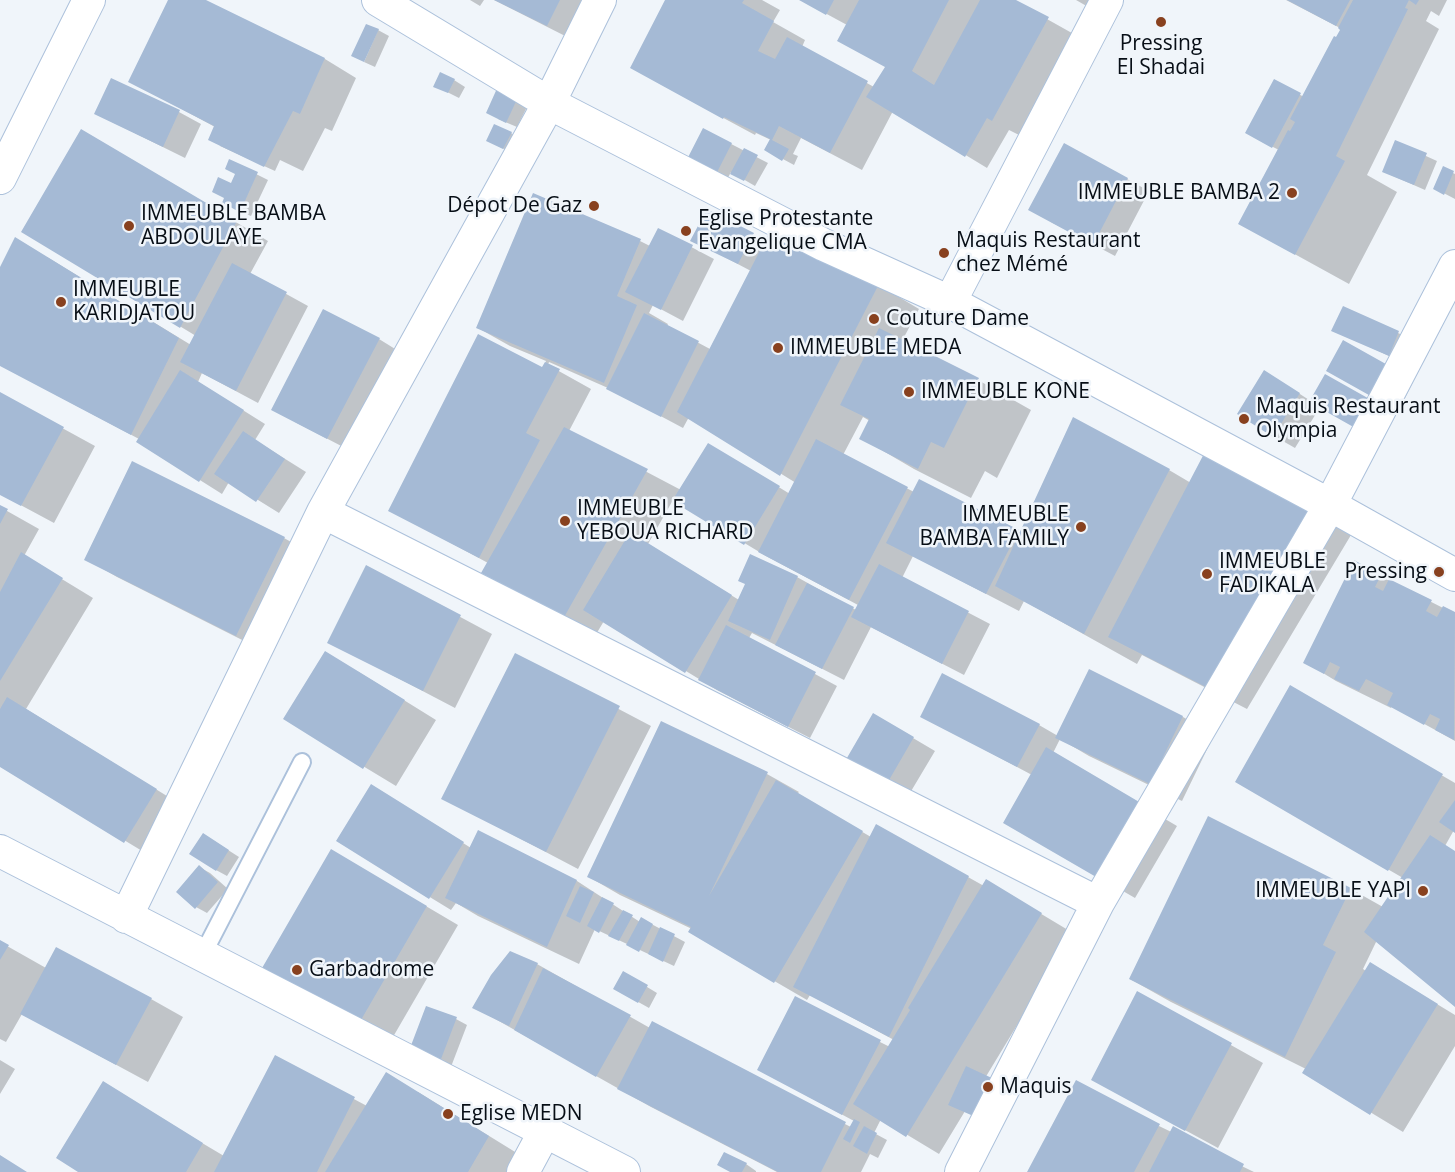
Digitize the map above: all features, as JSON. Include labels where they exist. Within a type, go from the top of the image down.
[{"type":"street","points":[[0,178],[89,0]]},
{"type":"street","points":[[378,0],[549,103],[824,245],[950,302],[1330,505],[1455,575]]},
{"type":"street","points":[[126,917],[323,512],[549,103],[600,0]]},
{"type":"street","points":[[950,302],[1107,0]]},
{"type":"street","points":[[961,1172],[1098,903],[1330,505],[1455,266]]},
{"type":"street","points":[[323,512],[1098,903]]},
{"type":"street","points":[[0,851],[624,1172]]},
{"type":"street","points":[[523,1172],[545,1131]]},
{"type":"lane","points":[[202,956],[302,762]]},
{"type":"building","points":[[168,0],[206,0],[325,58],[300,114],[293,111],[264,167],[208,140],[214,126],[128,82]]},
{"type":"building","points":[[494,0],[560,0],[547,26]]},
{"type":"building","points":[[665,0],[744,0],[742,3],[774,21],[758,51],[775,59],[787,37],[868,81],[830,153],[779,126],[772,140],[789,149],[782,161],[764,150],[770,139],[724,117],[723,119],[630,68]]},
{"type":"building","points":[[799,0],[834,0],[826,15]]},
{"type":"building","points":[[859,0],[949,0],[912,71],[934,85],[980,0],[1016,0],[1049,17],[992,121],[987,118],[965,157],[866,97],[885,67],[837,41]]},
{"type":"building","points":[[1287,0],[1350,0],[1336,26]]},
{"type":"building","points":[[1353,0],[1409,0],[1405,8],[1408,9],[1336,156],[1345,161],[1295,255],[1238,224],[1288,130],[1290,131],[1295,122],[1290,119],[1334,36],[1336,37],[1340,30],[1338,28]]},
{"type":"building","points":[[1409,0],[1419,0],[1416,5]]},
{"type":"building","points":[[366,24],[379,29],[364,62],[351,56]]},
{"type":"building","points":[[440,72],[455,79],[448,93],[433,87]]},
{"type":"building","points":[[111,78],[180,110],[163,147],[94,114]]},
{"type":"building","points":[[1274,79],[1301,93],[1272,148],[1245,133]]},
{"type":"building","points":[[499,84],[520,93],[506,123],[486,113]]},
{"type":"building","points":[[494,124],[512,132],[503,149],[486,141]]},
{"type":"building","points":[[703,128],[732,143],[710,186],[681,171]]},
{"type":"building","name":"IMMEUBLE BAMBA ABDOULAYE","points":[[81,129],[237,221],[180,328],[21,232]]},
{"type":"building","points":[[1395,140],[1427,153],[1414,185],[1382,172]]},
{"type":"building","points":[[1064,143],[1128,178],[1093,245],[1028,210]]},
{"type":"building","points":[[744,148],[758,155],[744,181],[730,174]]},
{"type":"building","points":[[229,159],[258,172],[240,212],[222,203],[224,198],[212,192],[218,177],[231,183],[235,174],[225,169]]},
{"type":"building","points":[[1443,166],[1454,171],[1444,195],[1433,189]]},
{"type":"building","points":[[533,193],[641,239],[617,296],[637,305],[604,383],[476,328]]},
{"type":"building","points":[[707,209],[754,233],[738,264],[690,241]]},
{"type":"building","points":[[658,228],[693,245],[661,310],[625,292]]},
{"type":"building","name":"IMMEUBLE MEDA","points":[[770,231],[879,284],[780,476],[677,412]]},
{"type":"building","name":"IMMEUBLE KARIDJATOU","points":[[15,237],[179,338],[131,435],[0,366],[0,267]]},
{"type":"building","points":[[232,263],[287,292],[236,391],[180,362]]},
{"type":"building","points":[[1343,306],[1399,331],[1389,356],[1331,331]]},
{"type":"building","points":[[323,309],[380,338],[327,439],[271,410]]},
{"type":"building","points":[[644,313],[699,341],[661,417],[606,389]]},
{"type":"building","name":"IMMEUBLE KONE","points":[[879,328],[979,378],[944,448],[931,442],[918,469],[859,439],[869,419],[840,405]]},
{"type":"building","points":[[478,334],[542,367],[545,362],[560,369],[526,433],[540,440],[479,558],[388,511]]},
{"type":"building","points":[[1343,340],[1393,368],[1376,399],[1326,371]]},
{"type":"building","points":[[180,370],[244,410],[199,482],[136,442]]},
{"type":"building","points":[[1264,370],[1300,393],[1273,437],[1237,414]]},
{"type":"building","points":[[1325,374],[1373,401],[1357,429],[1309,402]]},
{"type":"building","points":[[0,392],[64,427],[21,506],[0,495]]},
{"type":"building","name":"IMMEUBLE BAMBA FAMILY","points":[[1073,417],[1170,469],[1084,634],[995,586]]},
{"type":"building","name":"IMMEUBLE YEBOUA RICHARD","points":[[564,427],[648,469],[563,619],[481,573]]},
{"type":"building","points":[[243,431],[285,459],[256,502],[214,474]]},
{"type":"building","points":[[816,439],[908,487],[849,600],[758,552]]},
{"type":"building","points":[[708,443],[780,486],[744,545],[672,501]]},
{"type":"building","name":"IMMEUBLE FADIKALA","points":[[1207,448],[1311,510],[1206,687],[1108,637]]},
{"type":"building","points":[[132,461],[285,537],[236,636],[84,560]]},
{"type":"building","points":[[919,479],[1019,530],[986,594],[886,543]]},
{"type":"building","points":[[0,505],[8,509],[0,524]]},
{"type":"building","points":[[630,532],[732,595],[685,673],[583,610]]},
{"type":"building","points":[[21,552],[63,578],[0,681],[0,592]]},
{"type":"building","points":[[750,554],[798,576],[770,640],[728,621],[745,584],[738,581]]},
{"type":"building","points":[[1354,560],[1381,575],[1375,587],[1383,591],[1389,579],[1432,600],[1426,611],[1437,617],[1443,606],[1455,612],[1454,740],[1435,730],[1440,719],[1430,714],[1424,725],[1387,705],[1393,693],[1366,679],[1359,691],[1334,679],[1340,667],[1330,662],[1324,674],[1303,663]]},
{"type":"building","points":[[879,564],[969,611],[942,664],[851,617]]},
{"type":"building","points":[[366,565],[461,615],[423,691],[327,643]]},
{"type":"building","points":[[807,583],[854,607],[822,669],[775,645]]},
{"type":"building","points":[[726,625],[816,672],[788,727],[698,680]]},
{"type":"building","points":[[325,651],[405,700],[363,769],[283,719]]},
{"type":"building","points":[[515,653],[620,706],[546,852],[441,799]]},
{"type":"building","points":[[1089,669],[1183,716],[1150,784],[1055,738]]},
{"type":"building","points":[[942,673],[1040,724],[1017,767],[920,717]]},
{"type":"building","points":[[1290,685],[1443,774],[1388,871],[1235,782]]},
{"type":"building","points":[[7,697],[157,789],[124,843],[0,767],[0,709]]},
{"type":"building","points":[[873,713],[914,737],[885,787],[844,763]]},
{"type":"building","points":[[661,721],[768,772],[709,896],[776,780],[863,831],[774,983],[688,932],[691,927],[587,877]]},
{"type":"building","points":[[1046,747],[1146,806],[1103,881],[1003,823]]},
{"type":"building","points":[[371,784],[464,842],[429,899],[336,841]]},
{"type":"building","points":[[1455,800],[1455,833],[1439,822]]},
{"type":"building","points":[[1208,816],[1351,888],[1323,945],[1336,952],[1285,1057],[1129,979]]},
{"type":"building","points":[[876,824],[969,876],[889,1037],[793,987]]},
{"type":"building","points":[[478,830],[577,880],[547,947],[445,898]]},
{"type":"building","points":[[203,833],[229,850],[216,871],[189,854]]},
{"type":"building","name":"IMMEUBLE YAPI","points":[[1430,835],[1455,851],[1455,1007],[1364,932]]},
{"type":"building","points":[[331,849],[427,906],[354,1032],[258,975]]},
{"type":"building","points":[[199,865],[218,882],[195,909],[176,892]]},
{"type":"building","points":[[986,879],[1042,913],[906,1137],[853,1104]]},
{"type":"building","points":[[580,886],[594,892],[580,923],[566,916]]},
{"type":"building","points":[[602,897],[614,903],[599,933],[587,926]]},
{"type":"building","points":[[623,910],[633,915],[619,941],[608,936]]},
{"type":"building","points":[[641,917],[653,924],[639,952],[626,945]]},
{"type":"building","points":[[660,927],[675,934],[663,962],[648,954]]},
{"type":"building","points":[[0,940],[9,945],[0,960]]},
{"type":"building","points":[[56,947],[152,998],[116,1065],[20,1014]]},
{"type":"building","points":[[510,951],[538,963],[509,1026],[472,1008],[491,975]]},
{"type":"building","points":[[1370,962],[1438,1004],[1370,1115],[1302,1073]]},
{"type":"building","points":[[543,968],[631,1015],[596,1077],[514,1030]]},
{"type":"building","points":[[623,971],[648,985],[638,1003],[613,989]]},
{"type":"building","points":[[1137,991],[1232,1043],[1185,1131],[1091,1080]]},
{"type":"building","points":[[795,996],[881,1040],[842,1115],[757,1070]]},
{"type":"building","points":[[426,1006],[457,1017],[438,1067],[407,1056]]},
{"type":"building","points":[[652,1021],[846,1122],[821,1172],[778,1172],[617,1089]]},
{"type":"building","points":[[275,1055],[355,1097],[317,1172],[214,1172]]},
{"type":"building","points":[[966,1066],[994,1079],[978,1118],[948,1105]]},
{"type":"building","points":[[386,1072],[489,1136],[468,1172],[325,1172]]},
{"type":"building","points":[[1076,1080],[1160,1124],[1134,1172],[1027,1172]]},
{"type":"building","points":[[103,1081],[203,1143],[186,1172],[78,1172],[56,1158]]},
{"type":"building","points":[[854,1119],[860,1122],[850,1143],[843,1139]]},
{"type":"building","points":[[864,1126],[877,1133],[867,1154],[853,1146]]},
{"type":"building","points":[[1173,1126],[1244,1164],[1240,1172],[1149,1172]]},
{"type":"building","points":[[724,1152],[747,1163],[742,1172],[730,1172],[717,1165]]},
{"type":"building","points":[[0,1155],[27,1172],[0,1172]]},
{"type":"place","name":"Pressing El Shadai","points":[[1161,22]]},
{"type":"place","name":"IMMEUBLE BAMBA 2","points":[[1292,193]]},
{"type":"place","name":"Dépot De Gaz","points":[[594,206]]},
{"type":"place","name":"IMMEUBLE BAMBA ABDOULAYE","points":[[129,226]]},
{"type":"place","name":"Eglise Protestante Evangelique CMA","points":[[686,231]]},
{"type":"place","name":"Maquis Restaurant chez Mémé","points":[[944,253]]},
{"type":"place","name":"IMMEUBLE KARIDJATOU","points":[[61,302]]},
{"type":"place","name":"Couture Dame","points":[[874,319]]},
{"type":"place","name":"IMMEUBLE MEDA","points":[[778,348]]},
{"type":"place","name":"IMMEUBLE KONE","points":[[909,392]]},
{"type":"place","name":"Maquis Restaurant Olympia","points":[[1244,419]]},
{"type":"place","name":"IMMEUBLE YEBOUA RICHARD","points":[[565,521]]},
{"type":"place","name":"IMMEUBLE BAMBA FAMILY","points":[[1081,527]]},
{"type":"place","name":"Pressing","points":[[1439,572]]},
{"type":"place","name":"IMMEUBLE FADIKALA","points":[[1207,574]]},
{"type":"place","name":"IMMEUBLE YAPI","points":[[1423,891]]},
{"type":"place","name":"Garbadrome","points":[[297,970]]},
{"type":"place","name":"Maquis","points":[[988,1087]]},
{"type":"place","name":"Eglise MEDN","points":[[448,1114]]}]
